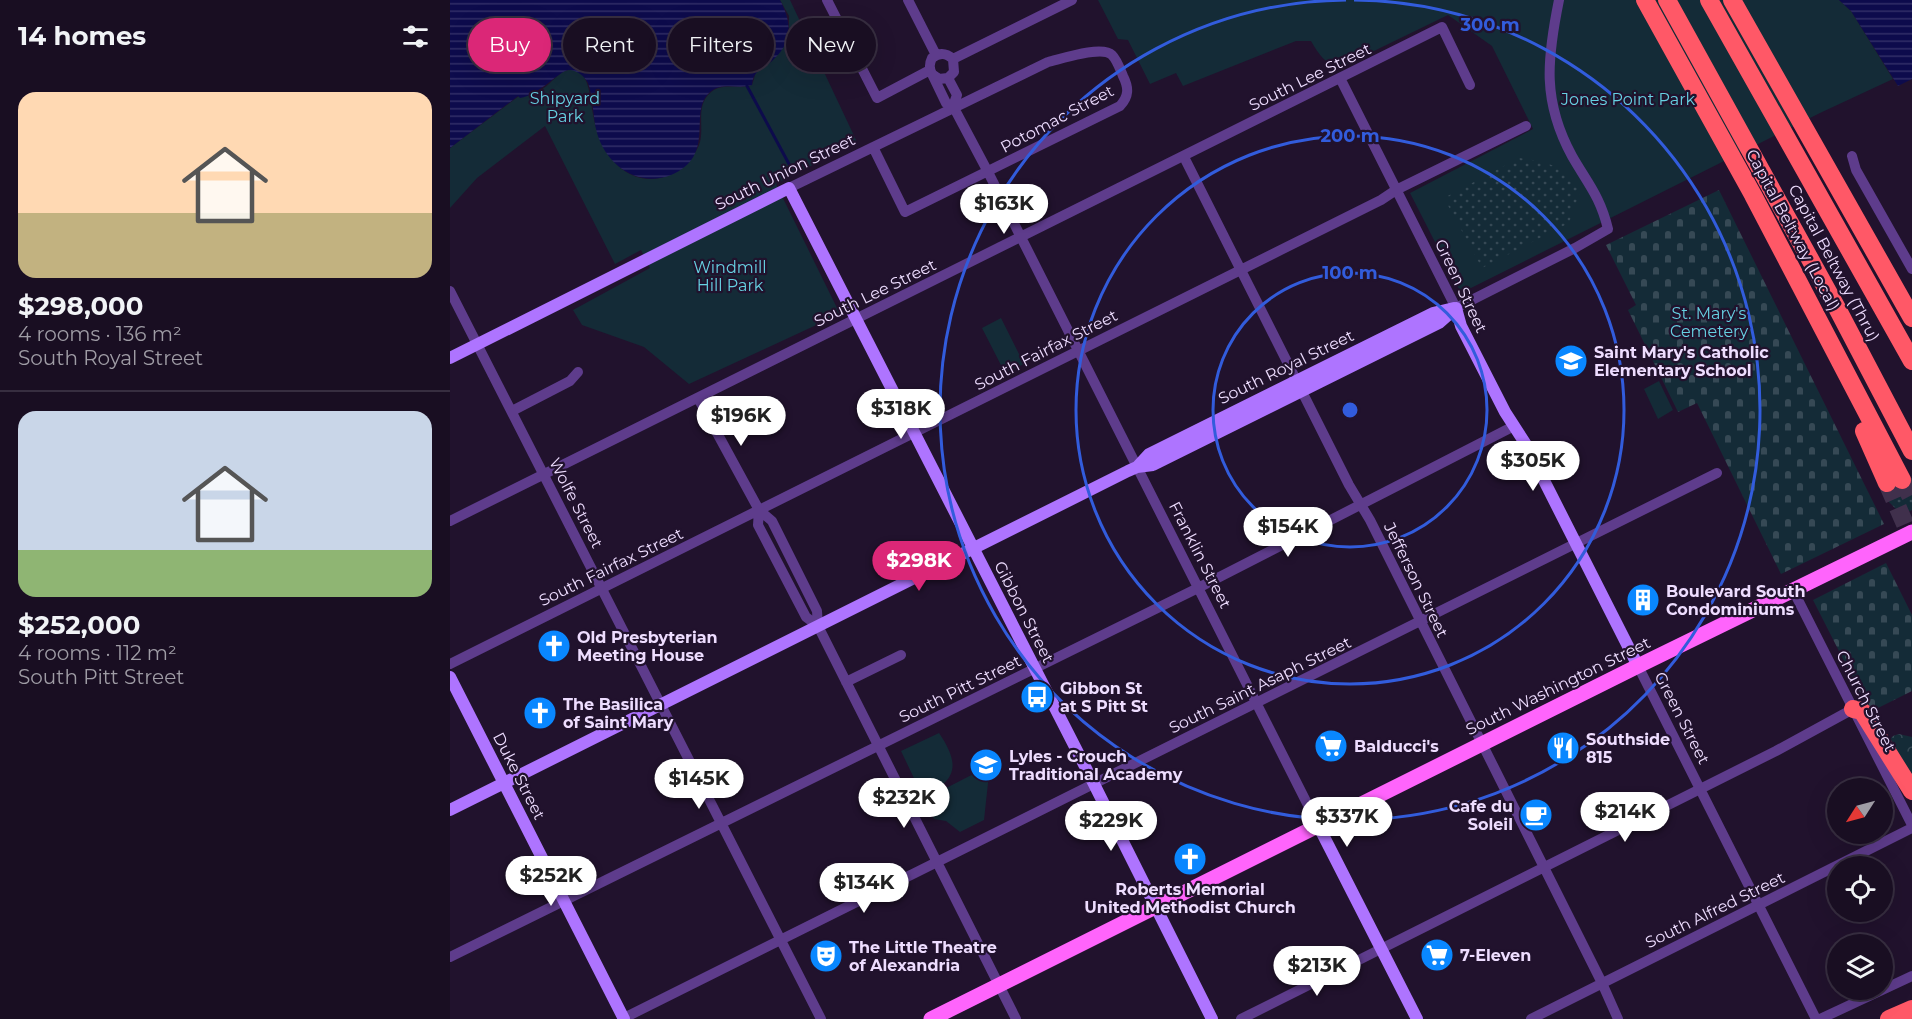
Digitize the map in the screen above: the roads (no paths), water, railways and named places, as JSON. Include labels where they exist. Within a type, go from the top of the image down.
[{"type":"highway","name":"Capital Beltway (Local)","points":[[1645,0],[1754,195],[1814,310],[1894,482]]},
{"type":"highway","name":"Capital Beltway (Thru)","points":[[1667,0],[1912,451]]},
{"type":"highway","name":"Capital Beltway (Thru)","points":[[1709,0],[1912,361]]},
{"type":"highway","points":[[1732,0],[1912,318]]},
{"type":"highway","points":[[1853,709],[1862,711],[1912,791]]},
{"type":"highway","points":[[1890,1019],[1912,1009]]},
{"type":"highway","points":[[1890,1019],[1912,1014]]},
{"type":"main road","name":"South Washington Street","points":[[932,1019],[1318,825],[1912,532]]},
{"type":"street","points":[[828,0],[877,98],[931,72]]},
{"type":"street","points":[[908,0],[936,55]]},
{"type":"street","name":"South Royal Street","points":[[450,810],[1137,467],[1154,465],[1299,386],[1439,323],[1456,308],[1608,229],[1603,208],[1566,144],[1552,104],[1549,61],[1559,0]]},
{"type":"street","points":[[953,59],[1069,1]]},
{"type":"street","name":"South Lee Street","points":[[450,521],[1442,27],[1470,85]]},
{"type":"street","name":"South Union Street","points":[[450,357],[953,106],[1048,62],[1104,51],[1110,53],[1127,84]]},
{"type":"street","points":[[945,54],[953,59],[954,72],[948,78],[939,79],[931,72],[930,62],[936,55],[945,54]]},
{"type":"street","name":"Franklin Street","points":[[931,72],[946,103],[953,106],[988,172],[1417,1019]]},
{"type":"street","name":"Franklin Street","points":[[948,78],[957,95],[953,106]]},
{"type":"street","name":"Green Street","points":[[1340,78],[1456,308],[1461,326],[1525,443],[1818,1019]]},
{"type":"street","name":"Potomac Street","points":[[873,147],[905,212],[1120,106],[1126,99],[1127,84]]},
{"type":"street","name":"South Fairfax Street","points":[[450,664],[1526,126]]},
{"type":"street","points":[[1852,156],[1856,170],[1912,269]]},
{"type":"street","name":"Jefferson Street","points":[[1184,157],[1349,485],[1361,503],[1421,622],[1618,1019]]},
{"type":"street","name":"Gibbon Street","points":[[789,188],[1212,1019]]},
{"type":"street","name":"Wolfe Street","points":[[450,291],[821,1019]]},
{"type":"street","points":[[512,411],[570,381],[578,372]]},
{"type":"street","points":[[698,398],[759,510],[772,520],[817,611],[818,626],[1016,1019]]},
{"type":"street","name":"South Pitt Street","points":[[450,957],[1198,588],[1514,426]]},
{"type":"street","name":"South Saint Asaph Street","points":[[623,1019],[1717,473]]},
{"type":"street","name":"Church Street","points":[[1793,590],[1912,827]]},
{"type":"street","points":[[846,682],[901,655]]},
{"type":"street","name":"Duke Street","points":[[450,677],[623,1019]]},
{"type":"street","points":[[1241,1019],[1700,790],[1853,709]]},
{"type":"street","name":"South Alfred Street","points":[[1531,1019],[1912,827]]},
{"type":"street","points":[[1818,1019],[1912,976]]},
{"type":"waterway","points":[[747,86],[789,164]]},
{"type":"tunnel","points":[[1902,480],[1912,499]]},
{"type":"tunnel","points":[[1887,483],[1912,540]]},
{"type":"place","name":"Saint Mary's Catholic Elementary School","points":[[1571,361]]},
{"type":"place","name":"Boulevard South Condominiums","points":[[1643,600]]},
{"type":"place","name":"Old Presbyterian Meeting House","points":[[554,646]]},
{"type":"place","name":"Gibbon St at S Pitt St","points":[[1037,697]]},
{"type":"place","name":"The Basilica of Saint Mary","points":[[540,713]]},
{"type":"place","name":"Balducci's","points":[[1331,746]]},
{"type":"place","name":"Southside 815","points":[[1563,748]]},
{"type":"place","name":"Lyles - Crouch Traditional Academy","points":[[986,765]]},
{"type":"place","name":"Cafe du Soleil","points":[[1536,815]]},
{"type":"place","name":"Roberts Memorial United Methodist Church","points":[[1190,859]]},
{"type":"place","name":"7-Eleven","points":[[1437,955]]},
{"type":"place","name":"The Little Theatre of Alexandria","points":[[826,956]]},
{"type":"park label","name":"Jones Point Park","points":[[1628,99]]},
{"type":"park label","name":"Shipyard Park","points":[[565,107]]},
{"type":"park label","name":"Windmill Hill Park","points":[[730,276]]},
{"type":"park label","name":"St. Mary's Cemetery","points":[[1709,322]]}]
